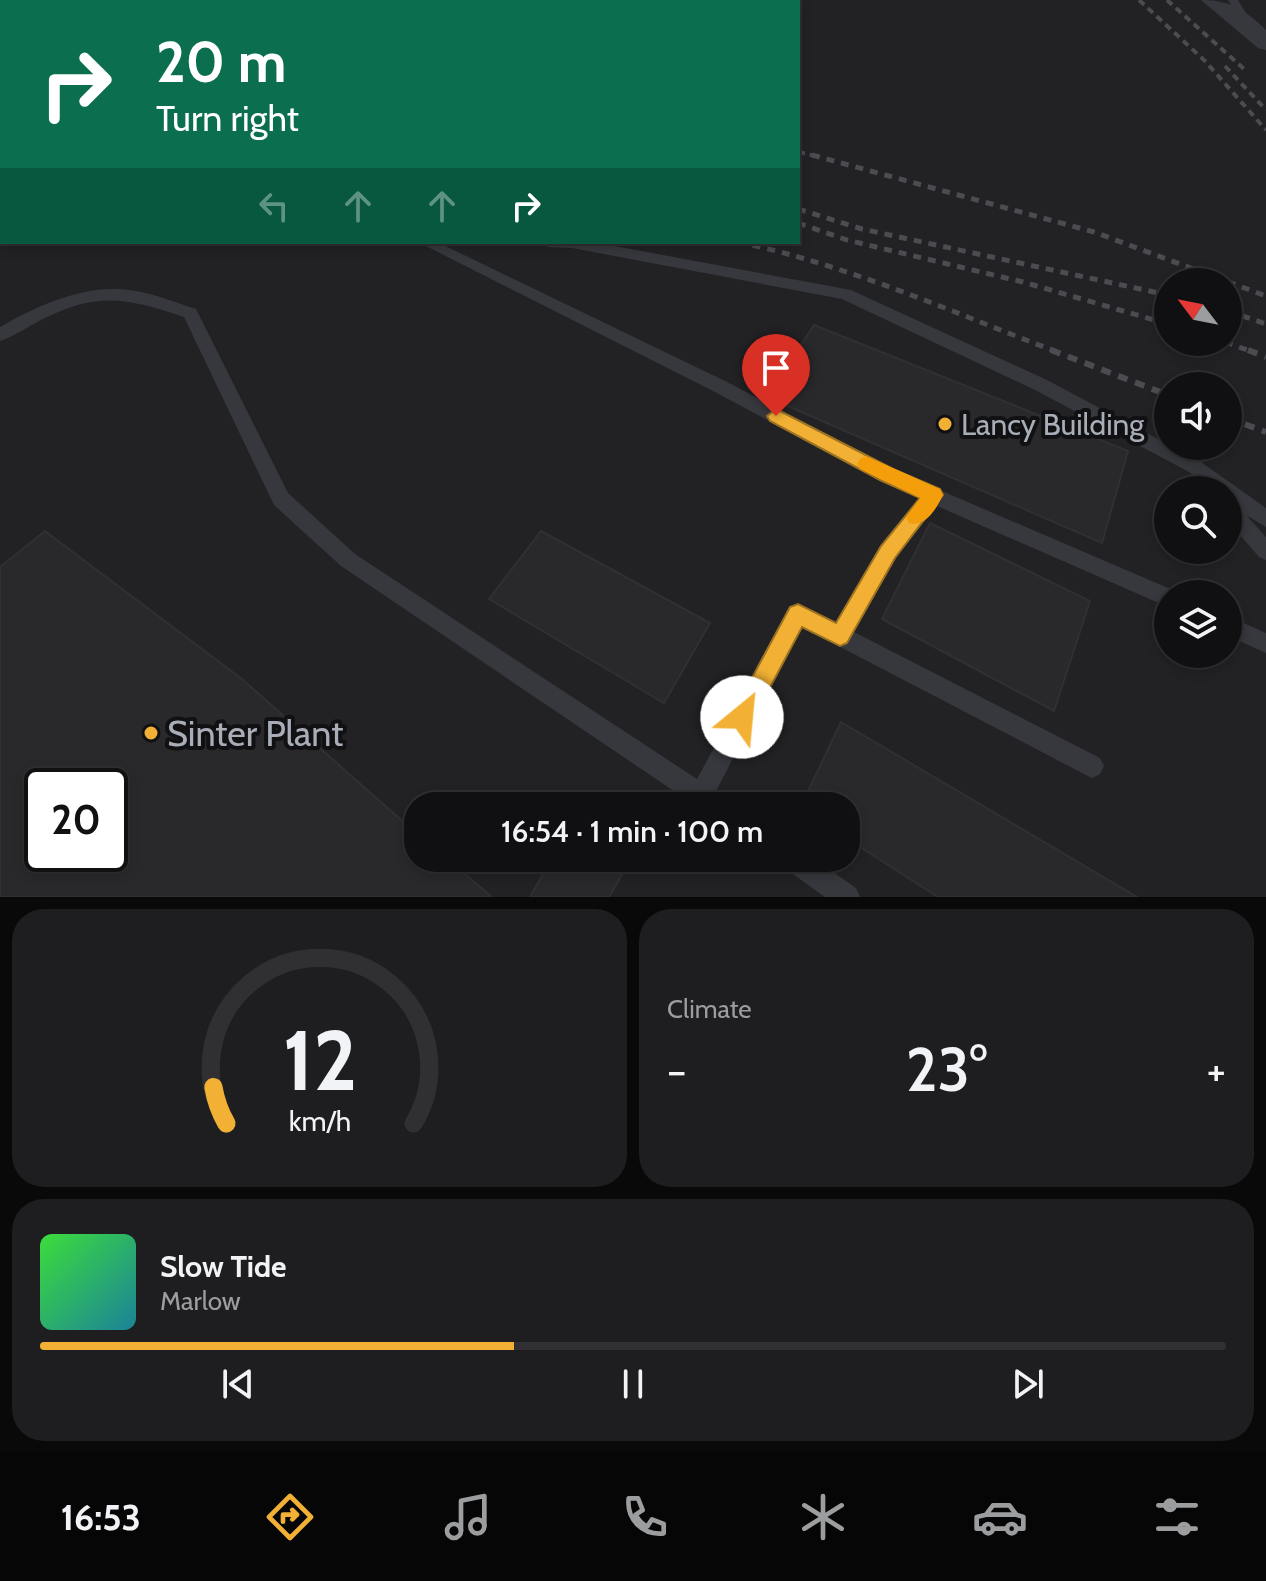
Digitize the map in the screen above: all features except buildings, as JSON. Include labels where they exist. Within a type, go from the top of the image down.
[{"type":"street","points":[[1212,0],[1248,25],[1266,43]]},
{"type":"lane","points":[[1233,0],[1248,25]]},
{"type":"lane","points":[[429,244],[721,387],[886,475],[1154,592]]},
{"type":"lane","points":[[577,244],[846,294],[1041,385],[1208,476]]},
{"type":"lane","points":[[0,335],[29,317],[95,294],[132,295],[190,313],[281,499],[348,560],[697,792]]},
{"type":"lane","points":[[1195,467],[1202,476]]},
{"type":"lane","points":[[840,636],[888,552],[934,495]]},
{"type":"lane","points":[[1242,501],[1266,519]]},
{"type":"lane","points":[[1242,524],[1266,551]]},
{"type":"lane","points":[[713,792],[798,614],[1092,766]]},
{"type":"lane","points":[[1242,632],[1266,643]]},
{"type":"lane","points":[[812,872],[847,897]]},
{"type":"shaded area","points":[[800,0],[1266,0],[1266,897],[0,897],[0,244],[800,244]]},
{"type":"railway","points":[[1139,0],[1205,61],[1266,130]]},
{"type":"railway","points":[[1167,0],[1244,69]]},
{"type":"railway","points":[[1225,66],[1266,110]]},
{"type":"railway","points":[[800,152],[816,156]]},
{"type":"railway","points":[[812,155],[816,156]]},
{"type":"railway","points":[[816,156],[820,157]]},
{"type":"railway","points":[[816,156],[1094,232],[1266,296]]},
{"type":"railway","points":[[800,210],[862,229],[1154,292]]},
{"type":"railway","points":[[800,224],[847,240],[1023,282],[1154,320]]},
{"type":"railway","points":[[746,244],[860,276],[1057,352]]},
{"type":"railway","points":[[1242,316],[1266,324]]},
{"type":"railway","points":[[1242,348],[1253,352]]},
{"type":"railway","points":[[1051,350],[1154,390]]},
{"type":"railway","points":[[1248,350],[1266,357]]},
{"type":"railway","points":[[1242,423],[1266,432]]},
{"type":"slow traffic","points":[[866,464],[934,495],[916,517]]},
{"type":"place","name":"Lancy Building","points":[[945,424]]},
{"type":"place","name":"Sinter Plant","points":[[151,733]]},
{"type":"route","points":[[742,717],[798,614],[840,636],[888,552],[934,495],[886,475],[776,416]]}]
